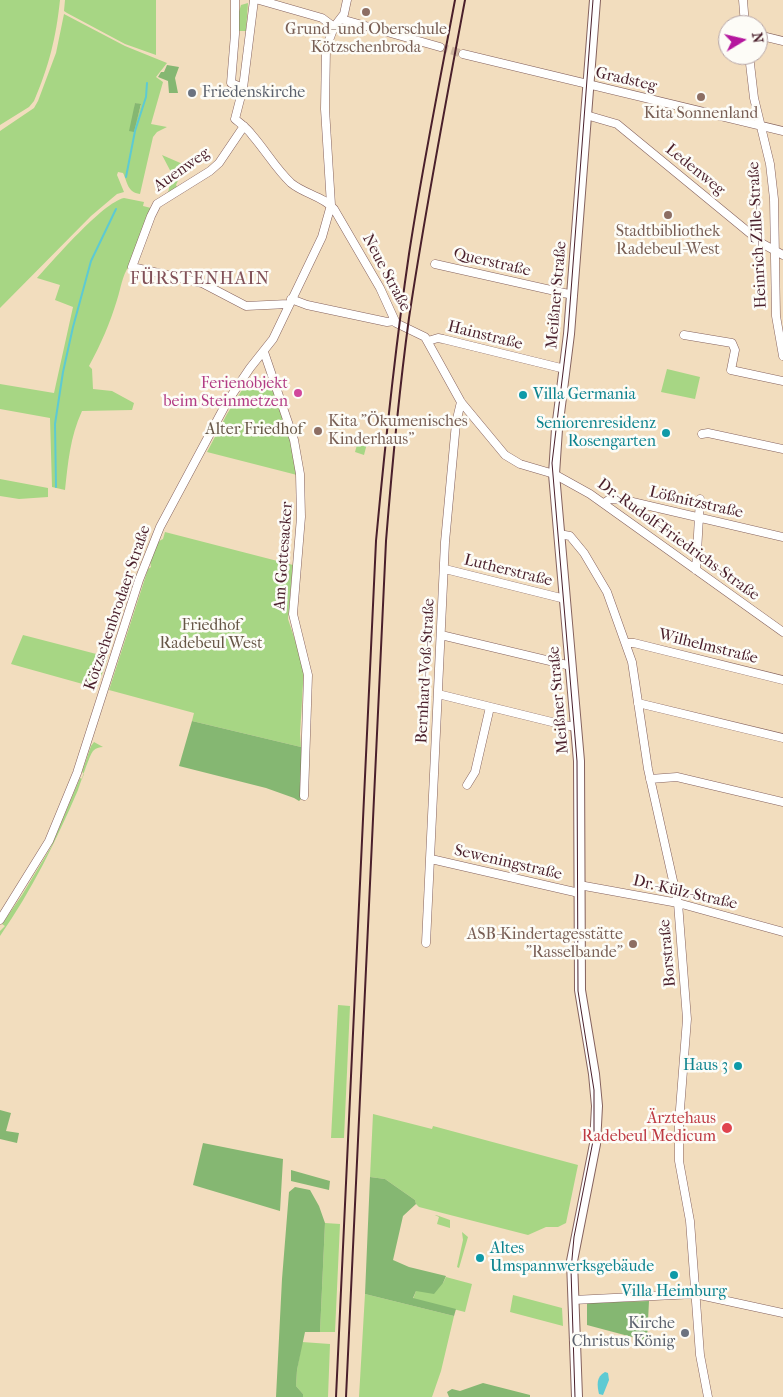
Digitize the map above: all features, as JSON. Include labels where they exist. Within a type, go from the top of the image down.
[{"type":"main road","name":"Meißner Straße","points":[[577,1397],[572,1261],[597,1123],[596,1090],[580,990],[579,761],[554,474],[572,295],[595,0]]},
{"type":"street","points":[[235,0],[235,34],[231,83],[243,88],[254,0]]},
{"type":"street","points":[[260,0],[322,18],[334,28]]},
{"type":"street","points":[[331,205],[325,108],[326,48],[334,28],[344,14],[347,0]]},
{"type":"street","points":[[743,0],[744,15]]},
{"type":"street","points":[[341,19],[440,47]]},
{"type":"street","points":[[768,37],[783,41]]},
{"type":"street","name":"Gradsteg","points":[[463,54],[783,130]]},
{"type":"street","name":"Heinrich-Zille-Straße","points":[[750,65],[754,98],[770,164],[774,199],[776,316],[783,356]]},
{"type":"street","name":"Neue Straße","points":[[243,88],[235,119],[251,133],[292,184],[331,205],[346,226],[380,288],[395,322],[423,334],[461,402],[505,455],[520,464],[554,474]]},
{"type":"street","name":"Ledenweg","points":[[586,115],[606,119],[621,127],[774,251],[783,256]]},
{"type":"street","name":"Auenweg","points":[[244,126],[219,162],[210,171],[157,204],[150,216],[132,267],[206,284],[246,306],[290,301]]},
{"type":"street","name":"Kötzschenbrodaer Straße","points":[[0,920],[49,841],[77,773],[139,580],[160,527],[227,402],[273,339],[322,237],[331,205]]},
{"type":"street","name":"Querstraße","points":[[435,264],[572,295]]},
{"type":"street","points":[[290,301],[387,322],[395,322]]},
{"type":"street","points":[[684,335],[732,343],[735,350],[731,370],[783,381]]},
{"type":"street","name":"Hainstraße","points":[[428,341],[438,338],[565,370]]},
{"type":"street","name":"Am Gottesacker","points":[[264,352],[294,440],[300,474],[301,517],[292,614],[308,675],[304,796]]},
{"type":"street","name":"Bernhard-Voß-Straße","points":[[426,943],[447,518],[455,432],[461,402]]},
{"type":"street","points":[[702,434],[708,432],[783,449]]},
{"type":"street","name":"Dr.-Rudolf-Friedrichs-Straße","points":[[554,474],[604,503],[783,632]]},
{"type":"street","name":"Lößnitzstraße","points":[[604,503],[610,499],[624,500],[783,537]]},
{"type":"street","points":[[696,570],[700,499]]},
{"type":"street","name":"Borstraße","points":[[559,534],[570,536],[584,553],[607,592],[626,643],[634,669],[650,780],[678,903],[687,1019],[679,1122],[679,1161],[690,1221],[700,1355],[708,1397]]},
{"type":"street","name":"Lutherstraße","points":[[444,569],[565,599]]},
{"type":"street","points":[[441,635],[571,666]]},
{"type":"street","name":"Wilhelmstraße","points":[[626,643],[634,643],[783,680]]},
{"type":"street","points":[[438,694],[576,727]]},
{"type":"street","points":[[638,702],[783,738]]},
{"type":"street","points":[[467,785],[475,772],[490,707]]},
{"type":"street","points":[[650,780],[677,778],[783,802]]},
{"type":"street","name":"Seweningstraße","points":[[430,859],[579,889]]},
{"type":"street","name":"Dr.-Külz-Straße","points":[[579,889],[678,903],[783,932]]},
{"type":"street","points":[[573,1300],[694,1294],[783,1314]]},
{"type":"green space","points":[[0,0],[60,0],[51,52],[34,101],[29,107],[0,125]]},
{"type":"green space","points":[[65,0],[156,0],[156,55],[125,44],[67,13],[64,11]]},
{"type":"green space","points":[[248,3],[246,31],[237,31],[241,5]]},
{"type":"green space","points":[[64,14],[125,46],[167,63],[156,77],[163,82],[151,124],[167,127],[157,132],[153,137],[140,194],[130,189],[123,173],[118,172],[117,175],[124,192],[117,194],[91,216],[0,308],[0,131],[34,108],[56,53]],"holes":[[[135,103],[141,105],[133,132]]]},
{"type":"green space","points":[[167,65],[179,67],[175,78],[178,93],[169,93],[168,81],[158,77],[161,72],[164,72]]},
{"type":"green space","points":[[135,103],[141,104],[134,132],[129,131]]},
{"type":"green space","points":[[162,155],[185,165],[176,185],[177,187],[168,193],[172,174]]},
{"type":"green space","points":[[124,198],[144,202],[143,206],[151,208],[123,278],[108,325],[89,366],[92,369],[93,389],[112,391],[134,403],[132,410],[82,411],[72,440],[65,490],[52,487],[50,418],[0,409],[0,384],[54,393],[73,307],[55,300],[60,285],[37,278],[91,221],[115,202]]},
{"type":"green space","points":[[667,369],[700,377],[695,399],[661,392]]},
{"type":"green space","name":"Alter Friedhof","points":[[247,382],[273,391],[290,440],[297,475],[207,452]]},
{"type":"green space","points":[[360,434],[369,436],[364,455],[355,452]]},
{"type":"green space","points":[[0,479],[48,488],[48,497],[19,499],[0,496]]},
{"type":"green space","name":"Friedhof Radebeul West","points":[[165,532],[293,565],[288,619],[304,667],[301,747],[192,721],[194,713],[109,690],[148,569],[151,567],[153,551],[157,543],[163,539]]},
{"type":"green space","points":[[23,635],[108,657],[97,688],[11,664]]},
{"type":"green space","points":[[192,721],[301,747],[302,798],[299,801],[266,788],[179,766]]},
{"type":"green space","points":[[94,742],[103,747],[93,751],[84,774],[82,772]]},
{"type":"green space","points":[[80,778],[82,779],[43,865],[23,901],[0,936],[0,931],[5,926],[2,924],[51,847]]},
{"type":"green space","points":[[338,1005],[350,1006],[344,1138],[331,1138]]},
{"type":"green space","points":[[0,1110],[11,1113],[6,1131],[19,1133],[17,1143],[0,1139]]},
{"type":"green space","points":[[373,1114],[432,1129],[433,1126],[578,1165],[566,1223],[558,1227],[546,1227],[528,1235],[419,1207],[415,1200],[385,1179],[370,1177]]},
{"type":"green space","points":[[203,1143],[283,1159],[280,1211],[193,1185]]},
{"type":"green space","points":[[291,1170],[330,1181],[329,1190],[291,1181]]},
{"type":"green space","points":[[370,1177],[385,1179],[415,1200],[416,1204],[403,1216],[393,1260],[409,1267],[446,1276],[434,1294],[416,1291],[413,1298],[456,1309],[454,1316],[365,1294]]},
{"type":"green space","points":[[295,1187],[310,1190],[319,1206],[325,1223],[320,1332],[305,1332],[297,1370],[296,1386],[303,1394],[303,1397],[276,1397],[289,1192]]},
{"type":"green space","points":[[435,1215],[450,1220],[450,1228],[437,1224],[439,1217]]},
{"type":"green space","points":[[325,1223],[340,1224],[335,1332],[320,1332]]},
{"type":"green space","points":[[462,1232],[468,1237],[459,1268],[457,1267],[463,1240]]},
{"type":"green space","points":[[446,1277],[472,1284],[465,1312],[413,1299],[416,1291],[443,1283]]},
{"type":"green space","points":[[365,1294],[454,1316],[441,1371],[432,1397],[359,1397]]},
{"type":"green space","points":[[513,1295],[562,1308],[563,1326],[510,1312]]},
{"type":"green space","points":[[649,1301],[647,1341],[587,1325],[587,1303]]},
{"type":"green space","points":[[302,1342],[330,1344],[328,1397],[303,1397],[303,1394],[296,1386]]},
{"type":"green space","points":[[483,1383],[530,1395],[530,1397],[449,1397],[447,1392],[452,1389],[460,1391]]},
{"type":"water","points":[[605,1372],[608,1373],[609,1380],[603,1395],[599,1394],[598,1382],[600,1376]]},
{"type":"waterway","points":[[126,177],[135,131],[146,97],[147,83]]},
{"type":"waterway","points":[[56,487],[55,424],[63,372],[91,261],[116,209]]},
{"type":"tunnel","points":[[440,47],[463,54]]},
{"type":"tram line","points":[[575,1397],[571,1270],[574,1237],[594,1136],[594,1090],[578,991],[577,761],[552,463],[568,331],[593,0]]},
{"type":"railway","points":[[336,1397],[376,541],[399,325],[409,254],[455,0]]},
{"type":"railway","points":[[346,1397],[388,513],[409,318],[428,198],[465,0]]},
{"type":"place","name":"Grund- und Oberschule Kötzschenbroda","points":[[366,12]]},
{"type":"place","name":"Friedenskirche","points":[[192,93]]},
{"type":"place","name":"Kita Sonnenland","points":[[701,97]]},
{"type":"place","name":"Stadtbibliothek Radebeul-West","points":[[668,215]]},
{"type":"place","name":"Ferienobjekt beim Steinmetzen","points":[[298,393]]},
{"type":"place","name":"Villa Germania","points":[[523,395]]},
{"type":"place","name":"Kita \"Ökumenisches Kinderhaus\"","points":[[318,431]]},
{"type":"place","name":"Seniorenresidenz Rosengarten","points":[[666,433]]},
{"type":"place","name":"ASB-Kindertagesstätte \"Rasselbande\"","points":[[633,944]]},
{"type":"place","name":"Haus 3","points":[[738,1066]]},
{"type":"place","name":"Ärztehaus Radebeul Medicum","points":[[727,1128]]},
{"type":"place","name":"Altes Umspannwerksgebäude","points":[[480,1258]]},
{"type":"place","name":"Villa Heimburg","points":[[674,1275]]},
{"type":"place","name":"Kirche Christus König","points":[[685,1333]]},
{"type":"district","name":"FÜRSTENHAIN","points":[[200,280]]}]
